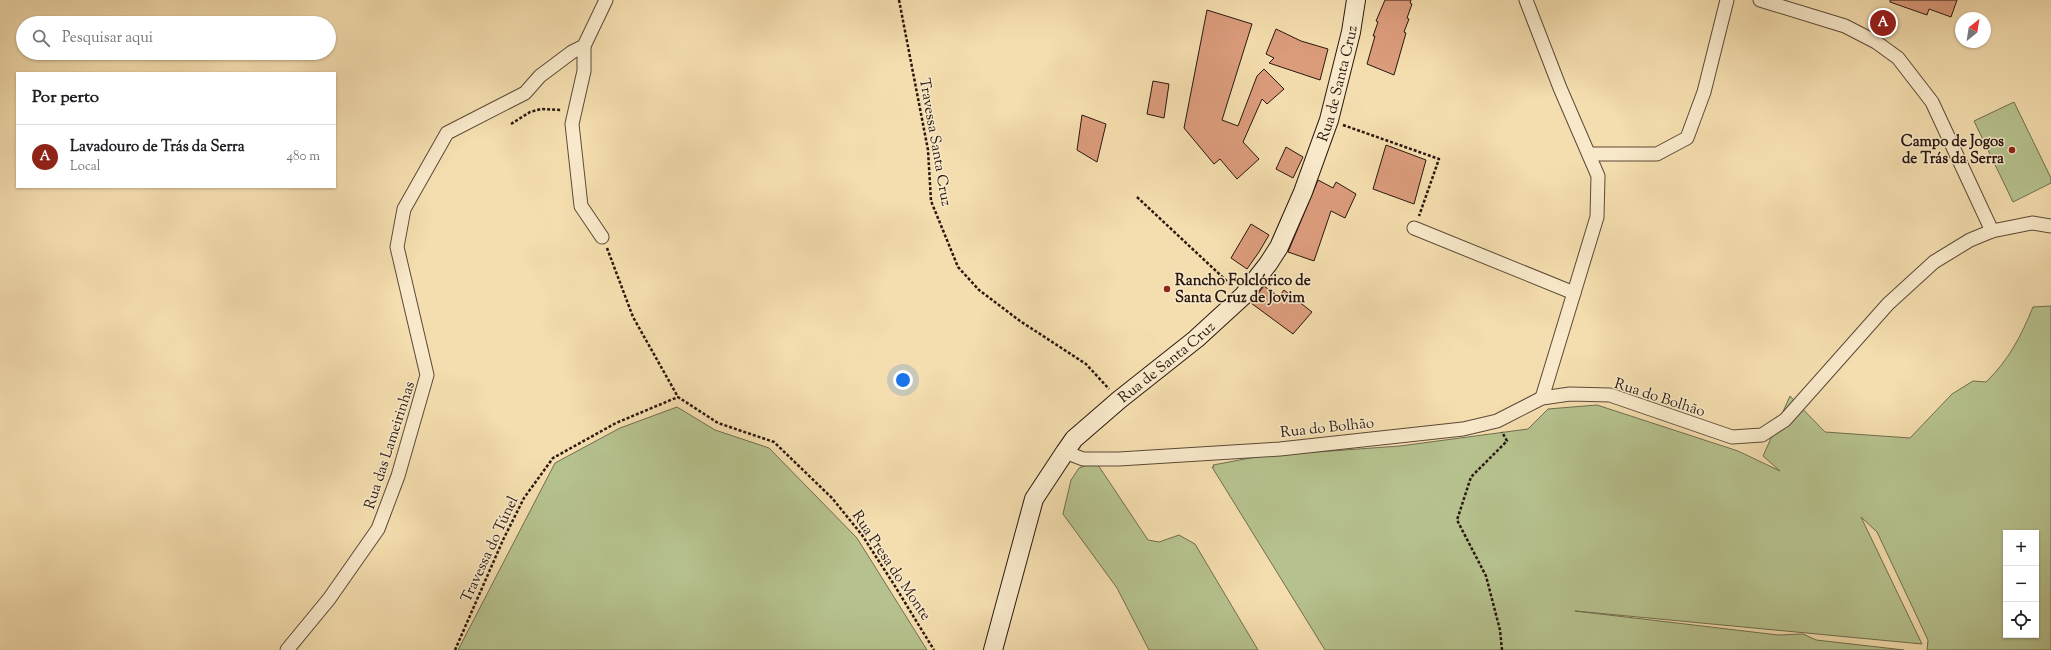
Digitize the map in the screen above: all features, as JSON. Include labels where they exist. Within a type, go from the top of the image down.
[{"type":"main road","name":"Rua de Santa Cruz","points":[[993,650],[1034,499],[1074,439],[1119,400],[1196,340],[1243,296],[1268,264],[1279,247],[1303,192],[1329,120],[1351,32],[1356,0]]},
{"type":"street","points":[[602,237],[581,206],[572,124],[584,71],[584,46],[606,0]]},
{"type":"street","points":[[1526,0],[1560,88],[1598,176],[1597,217],[1542,398]]},
{"type":"street","points":[[1589,154],[1657,154],[1687,138],[1704,92],[1727,0]]},
{"type":"street","points":[[1760,0],[1845,26],[1876,42],[1898,58],[1932,102],[1992,230]]},
{"type":"street","name":"Rua das Lameirinhas","points":[[287,650],[329,600],[378,529],[398,476],[427,375],[397,247],[404,209],[447,133],[525,92],[540,76],[572,52],[584,46]]},
{"type":"street","name":"Rua do Bolhão","points":[[1065,452],[1082,459],[1119,459],[1280,449],[1463,429],[1497,421],[1542,398],[1570,394],[1610,395],[1732,437],[1762,435],[1785,420],[1888,304],[1934,262],[1970,240],[1992,230],[2032,223],[2051,226]]},
{"type":"street","points":[[1414,228],[1574,293]]},
{"type":"path","name":"Travessa Santa Cruz","points":[[899,0],[928,150],[932,201],[958,268],[979,290],[1008,312],[1086,364],[1119,400]]},
{"type":"path","points":[[511,124],[530,112],[541,109],[567,109],[577,102]]},
{"type":"path","points":[[1329,120],[1440,159],[1414,228]]},
{"type":"path","points":[[1137,197],[1243,296]]},
{"type":"path","name":"Rua Presa do Monte","points":[[602,237],[633,316],[678,397],[718,423],[774,442],[832,498],[862,535],[894,583],[934,650]]},
{"type":"path","name":"Travessa do Túnel","points":[[455,650],[503,540],[524,498],[553,458],[616,422],[678,397]]},
{"type":"path","points":[[1497,421],[1507,442],[1471,477],[1457,520],[1486,576],[1500,630],[1502,650]]},
{"type":"green space","name":"Campo de Jogos de Trás da Serra","points":[[2014,102],[2051,178],[2051,183],[2013,202],[1974,121]]},
{"type":"green space","points":[[2051,306],[2051,650],[1927,650],[1928,640],[1877,532],[1861,517],[1922,644],[1575,611],[1778,635],[1803,634],[1816,640],[1904,650],[1325,650],[1212,467],[1214,467],[1213,465],[1261,456],[1400,446],[1528,429],[1548,409],[1597,405],[1738,451],[1780,471],[1763,456],[1790,396],[1825,432],[1910,438],[1952,394],[1973,381],[1986,382],[2008,356],[2024,328],[2033,307]]},
{"type":"green space","points":[[677,407],[715,430],[769,448],[857,538],[927,650],[458,650],[555,463],[620,428]]},
{"type":"green space","points":[[1096,462],[1148,540],[1159,542],[1179,535],[1195,544],[1258,650],[1149,650],[1117,588],[1063,514],[1071,480],[1079,468]]},
{"type":"building","points":[[1385,0],[1411,0],[1410,3],[1412,4],[1407,18],[1409,19],[1404,32],[1406,33],[1394,75],[1367,64],[1375,36],[1373,36],[1378,22],[1376,21]]},
{"type":"building","points":[[1890,0],[1957,0],[1951,17],[1929,9],[1927,15],[1890,2]]},
{"type":"building","points":[[1207,10],[1252,24],[1222,120],[1238,126],[1257,76],[1264,69],[1284,89],[1267,104],[1262,99],[1243,142],[1259,159],[1237,179],[1220,159],[1214,164],[1184,128]]},
{"type":"building","points":[[1875,13],[1895,21],[1890,33],[1870,25]]},
{"type":"building","points":[[1276,29],[1301,41],[1328,49],[1320,80],[1269,63],[1274,58],[1266,54]]},
{"type":"building","points":[[1153,81],[1169,84],[1164,118],[1147,114]]},
{"type":"building","points":[[1082,115],[1106,124],[1097,162],[1077,150]]},
{"type":"building","points":[[1386,145],[1426,160],[1414,204],[1373,189]]},
{"type":"building","points":[[1286,147],[1303,157],[1293,178],[1276,169]]},
{"type":"building","points":[[1318,180],[1333,188],[1336,182],[1356,194],[1345,218],[1331,211],[1314,261],[1288,252]]},
{"type":"building","points":[[1251,224],[1269,235],[1247,269],[1231,258]]},
{"type":"building","points":[[1264,286],[1279,297],[1284,290],[1312,312],[1293,334],[1251,303]]},
{"type":"place","name":"Lavadouro de Trás da Serra","points":[[1883,23]]},
{"type":"place","name":"Campo de Jogos de Trás da Serra","points":[[2012,150]]},
{"type":"place","name":"Rancho Folclórico de Santa Cruz de Jovim","points":[[1167,289]]}]
